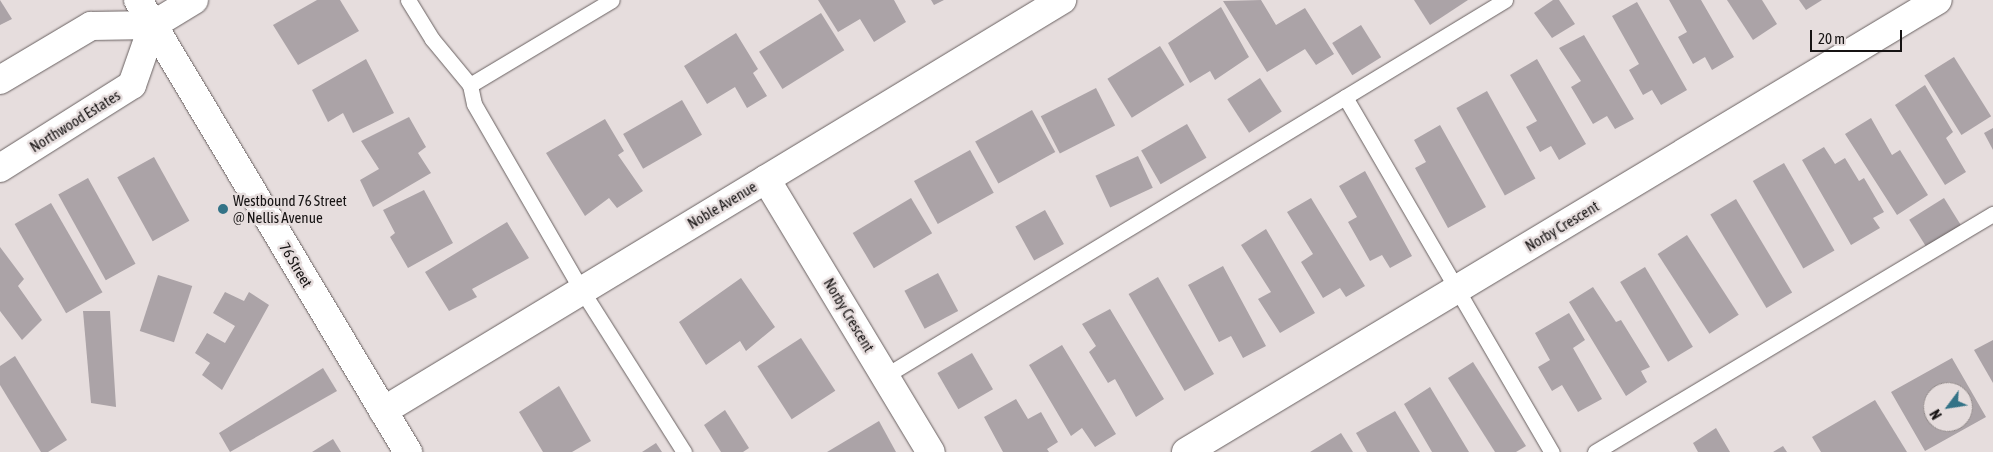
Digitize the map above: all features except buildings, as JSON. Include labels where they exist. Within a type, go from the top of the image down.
[{"type":"street","name":"76 Street","points":[[138,0],[408,452]]},
{"type":"street","points":[[0,80],[91,26],[153,25],[194,0]]},
{"type":"street","name":"Noble Avenue","points":[[383,411],[581,289],[1062,0]]},
{"type":"street","name":"Norby Crescent","points":[[1186,452],[1938,0]]},
{"type":"street","name":"Northwood Estates","points":[[0,168],[132,85],[153,25]]},
{"type":"street","name":"Norby Crescent","points":[[766,179],[931,452]]},
{"type":"lane","points":[[408,0],[432,39],[470,85],[474,104],[581,289],[684,452]]},
{"type":"lane","points":[[470,85],[612,0]]},
{"type":"lane","points":[[885,376],[1505,0]]},
{"type":"lane","points":[[1345,96],[1455,291],[1552,452]]},
{"type":"lane","points":[[1595,452],[1993,214]]},
{"type":"place","name":"Westbound 76 Street @ Nellis Avenue","points":[[223,209]]}]
